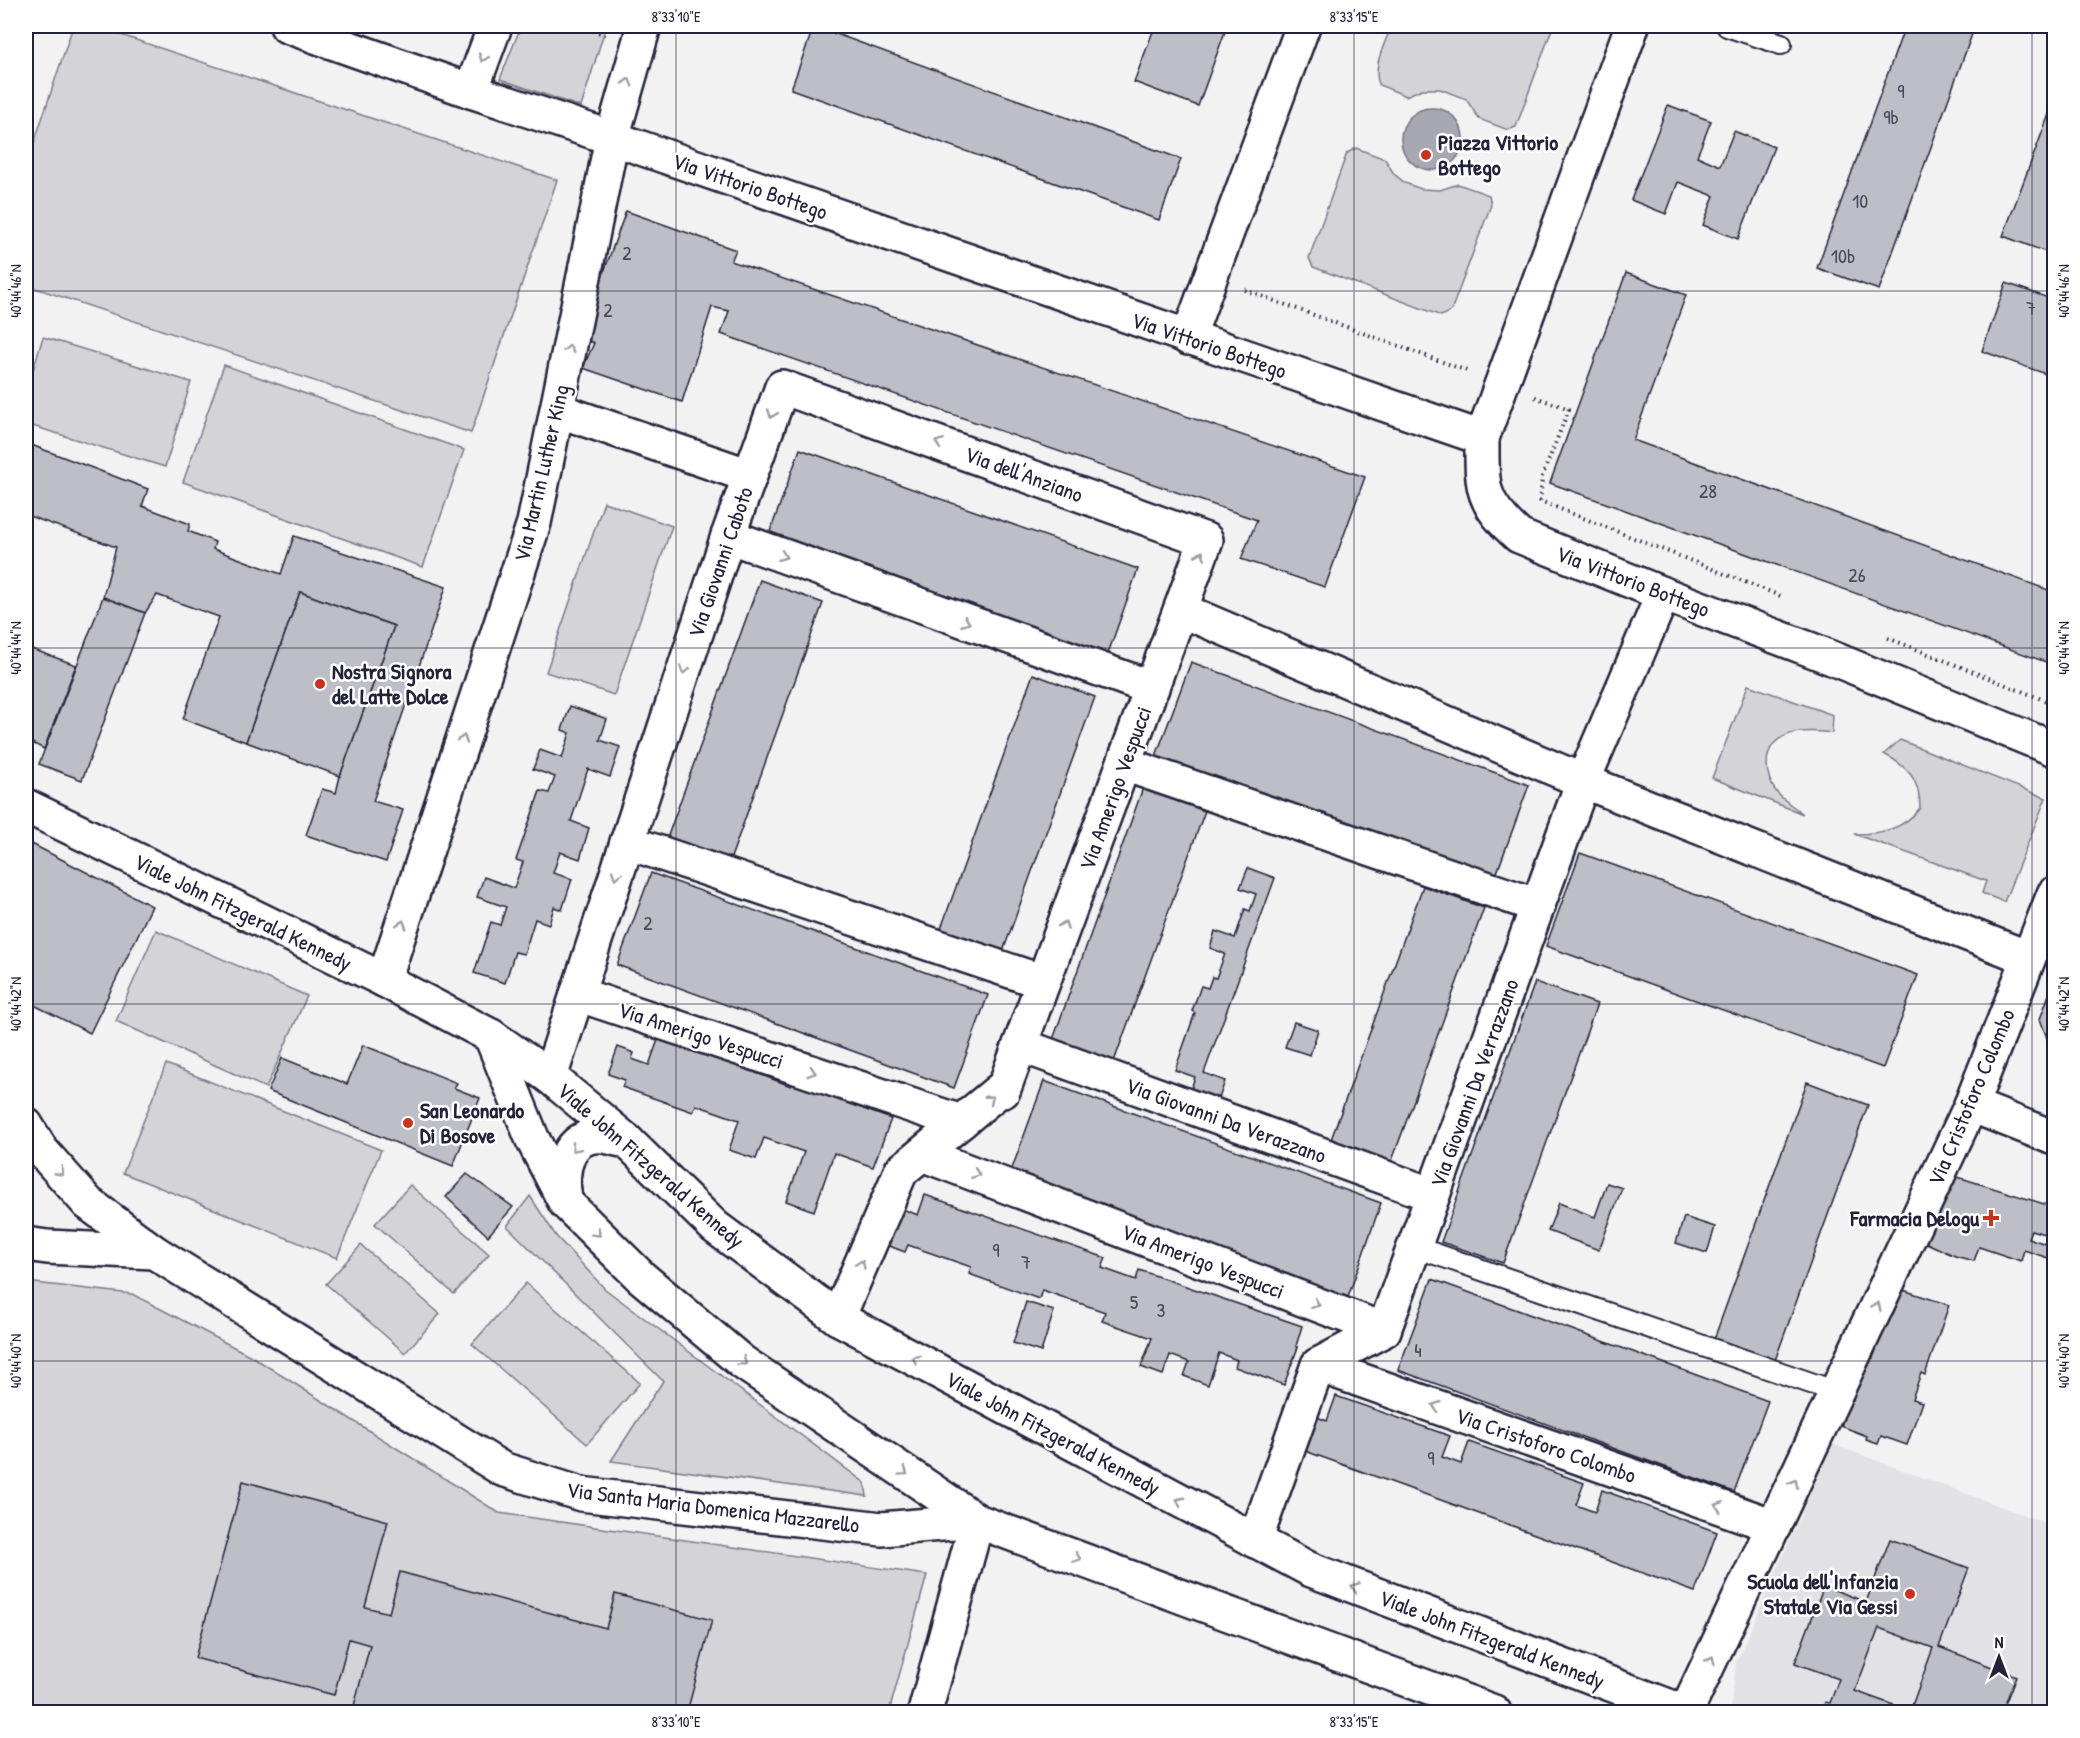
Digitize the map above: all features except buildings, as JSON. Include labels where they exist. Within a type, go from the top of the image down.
[{"type":"street","name":"Via Vittorio Bottego","points":[[287,26],[1482,438],[1481,473],[1487,499],[1502,521],[1519,536],[1663,594],[1817,652],[2055,749]]},
{"type":"street","points":[[471,91],[495,26]]},
{"type":"street","name":"Via Martin Luther King","points":[[384,980],[534,523],[612,138],[644,26]]},
{"type":"street","points":[[1188,338],[1303,26]]},
{"type":"street","points":[[1482,438],[1632,26]]},
{"type":"street","name":"Via dell'Anziano","points":[[750,476],[782,387],[1206,540],[1152,688]]},
{"type":"street","name":"Via Giovanni Caboto","points":[[532,1138],[627,842],[750,476],[557,410]]},
{"type":"street","name":"Via Amerigo Vespucci","points":[[728,536],[1152,688],[1003,1091],[1001,1089],[901,1171],[838,1318]]},
{"type":"street","name":"Via Giovanni Da Verrazzano","points":[[1384,1330],[1583,781],[1663,594]]},
{"type":"street","points":[[1181,610],[1583,781],[2028,958]]},
{"type":"street","points":[[1124,764],[1538,906]]},
{"type":"street","name":"Viale John Fitzgerald Kennedy","points":[[26,806],[384,980],[491,1036],[550,1077],[627,1142],[715,1227],[838,1318],[1309,1569],[1685,1713]]},
{"type":"street","points":[[627,842],[1043,982]]},
{"type":"street","name":"Via Cristoforo Colombo","points":[[1685,1713],[1971,1105],[2055,894]]},
{"type":"street","name":"Via Amerigo Vespucci","points":[[577,994],[961,1122]]},
{"type":"street","points":[[491,1036],[532,1138],[565,1202],[641,1277],[742,1362],[977,1521],[1494,1713]]},
{"type":"street","name":"Via Giovanni Da Verazzano","points":[[1020,1045],[1433,1195]]},
{"type":"street","points":[[1971,1105],[2055,1138]]},
{"type":"street","name":"Via Santa Maria Domenica Mazzarello","points":[[26,1125],[41,1150],[88,1203],[154,1252],[502,1469],[581,1494],[882,1529],[977,1521]]},
{"type":"street","points":[[565,1202],[564,1166],[571,1150],[584,1139],[602,1136],[627,1142]]},
{"type":"street","name":"Via Amerigo Vespucci","points":[[922,1154],[1384,1330]]},
{"type":"street","points":[[26,1244],[154,1252]]},
{"type":"street","points":[[1254,1540],[1318,1365],[1384,1330]]},
{"type":"street","name":"Via Cristoforo Colombo","points":[[1318,1365],[1774,1526]]},
{"type":"street","points":[[925,1713],[977,1521]]},
{"type":"lane","points":[[1727,26],[1780,44]]},
{"type":"lane","points":[[1414,1247],[1837,1392]]},
{"type":"shaded area","points":[[73,26],[94,26],[557,180],[471,433],[26,285],[26,167]]},
{"type":"shaded area","points":[[521,26],[606,26],[581,107],[500,79]]},
{"type":"shaded area","points":[[1391,26],[1553,26],[1516,127],[1508,130],[1479,119],[1466,99],[1440,89],[1422,89],[1406,96],[1379,85],[1378,63]]},
{"type":"shaded area","points":[[1432,108],[1454,117],[1463,139],[1454,161],[1432,170],[1410,161],[1401,139],[1410,117]]},
{"type":"shaded area","points":[[1356,148],[1385,159],[1394,174],[1405,183],[1421,189],[1440,190],[1458,184],[1489,195],[1491,205],[1451,311],[1441,316],[1313,267],[1309,258],[1347,153]]},
{"type":"shaded area","points":[[43,337],[191,382],[165,467],[26,424],[26,394]]},
{"type":"shaded area","points":[[224,365],[464,450],[423,567],[183,482]]},
{"type":"shaded area","points":[[604,502],[672,526],[614,695],[546,672]]},
{"type":"shaded area","points":[[1748,685],[1833,715],[1832,733],[1790,734],[1774,744],[1769,752],[1767,768],[1773,787],[1781,797],[1803,814],[1712,778]]},
{"type":"shaded area","points":[[1900,740],[2046,798],[2004,902],[1982,893],[1986,881],[1854,834],[1882,832],[1899,826],[1920,808],[1918,789],[1911,775],[1900,764],[1884,754]]},
{"type":"shaded area","points":[[156,930],[307,996],[266,1088],[116,1021]]},
{"type":"shaded area","points":[[166,1064],[381,1150],[337,1258],[123,1173]]},
{"type":"shaded area","points":[[410,1185],[489,1254],[454,1294],[375,1224]]},
{"type":"shaded area","points":[[530,1196],[556,1236],[605,1289],[865,1483],[867,1496],[611,1461],[663,1381],[507,1226]]},
{"type":"shaded area","points":[[361,1245],[440,1314],[405,1353],[326,1284]]},
{"type":"shaded area","points":[[26,1282],[132,1294],[251,1356],[499,1513],[927,1575],[889,1712],[26,1712]]},
{"type":"shaded area","points":[[526,1283],[640,1383],[587,1444],[472,1344]]},
{"type":"shaded area","name":"Scuola dell'Infanzia Statale Via Gessi","points":[[1832,1444],[2054,1526],[2054,1700],[2050,1712],[1733,1712],[1731,1705],[1736,1663]]},
{"type":"place","name":"Piazza Vittorio Bottego","points":[[1426,155]]},
{"type":"place","name":"Nostra Signora del Latte Dolce","points":[[320,684]]},
{"type":"place","name":"San Leonardo Di Bosove","points":[[408,1123]]},
{"type":"place","name":"Farmacia Delogu","points":[[1991,1218]]},
{"type":"place","name":"Scuola dell'Infanzia Statale Via Gessi","points":[[1910,1594]]}]
